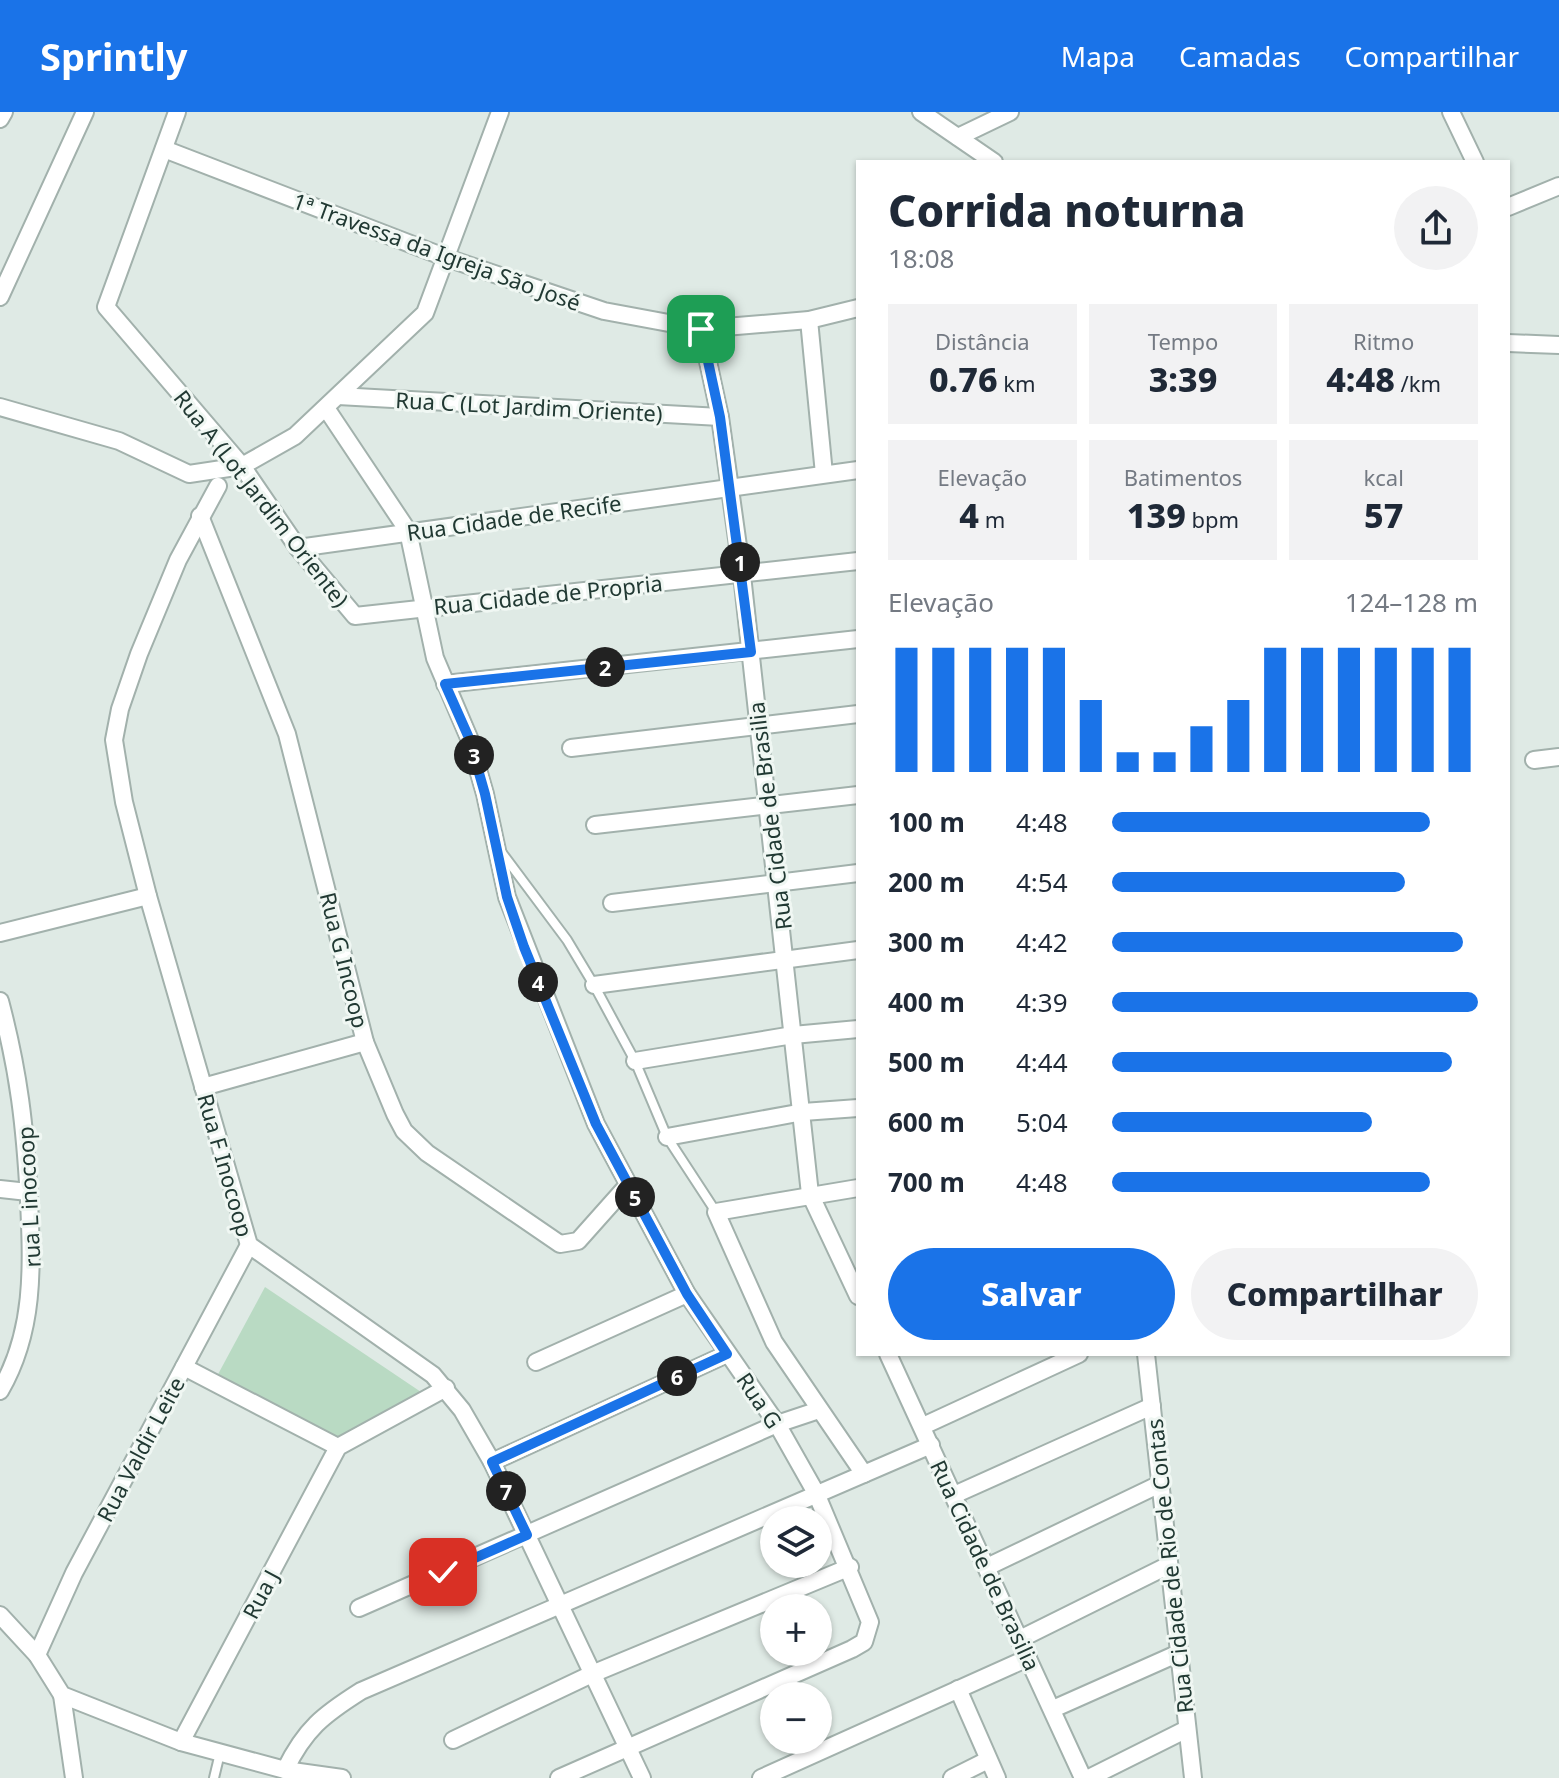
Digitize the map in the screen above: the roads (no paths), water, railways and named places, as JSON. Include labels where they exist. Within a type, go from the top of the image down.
[{"type":"street","points":[[0,119],[4,112]]},
{"type":"street","points":[[0,297],[85,112]]},
{"type":"street","points":[[164,149],[177,112]]},
{"type":"street","points":[[0,407],[119,441],[189,474],[242,466],[295,436],[425,313],[500,112]]},
{"type":"street","points":[[921,112],[991,160]]},
{"type":"street","points":[[958,137],[1010,112]]},
{"type":"street","points":[[1451,112],[1474,160]]},
{"type":"street","name":"1ª Travessa da Igreja São José","points":[[164,149],[447,258],[604,311],[701,329],[809,320],[856,308]]},
{"type":"street","name":"Rua A (Lot Jardim Oriente)","points":[[164,149],[106,307],[242,466],[298,548],[355,616]]},
{"type":"street","points":[[1510,206],[1559,186]]},
{"type":"street","points":[[809,320],[824,474]]},
{"type":"street","name":"Rua Cidade de Brasilia","points":[[701,329],[720,417],[742,575],[810,1194],[856,1292]]},
{"type":"street","points":[[1510,343],[1559,345]]},
{"type":"street","name":"Rua C (Lot Jardim Oriente)","points":[[338,396],[720,417]]},
{"type":"street","points":[[328,411],[408,531]]},
{"type":"street","name":"Rua Cidade de Recife","points":[[298,548],[856,470]]},
{"type":"street","name":"Rua F Inocoop","points":[[218,486],[200,516],[139,654],[120,709],[114,740],[124,802],[148,896],[249,1245],[433,1375],[446,1388],[492,1462],[642,1778]]},
{"type":"street","name":"Rua G Incoop","points":[[200,516],[287,734],[365,1042],[404,1131],[427,1153],[560,1244],[578,1241],[627,1186]]},
{"type":"street","name":"Rua G","points":[[408,531],[435,658],[469,738],[507,897],[524,947],[596,1124],[687,1294],[777,1424],[816,1493],[850,1567],[870,1622],[864,1642],[627,1748]]},
{"type":"street","name":"Rua Cidade de Propria","points":[[355,616],[856,561]]},
{"type":"street","points":[[445,684],[856,639]]},
{"type":"street","points":[[571,748],[856,714]]},
{"type":"street","points":[[1534,760],[1559,757]]},
{"type":"street","points":[[595,825],[856,795]]},
{"type":"street","points":[[612,903],[856,873]]},
{"type":"street","points":[[0,933],[148,896]]},
{"type":"street","points":[[594,985],[856,950]]},
{"type":"street","name":"rua L inocoop","points":[[0,1001],[19,1074],[32,1275],[29,1311],[18,1351],[0,1391]]},
{"type":"street","points":[[635,1061],[793,1035],[856,1029]]},
{"type":"street","points":[[203,1087],[365,1042]]},
{"type":"street","points":[[667,1137],[803,1112],[856,1108]]},
{"type":"street","points":[[716,1212],[856,1188]]},
{"type":"street","points":[[0,1189],[28,1192]]},
{"type":"street","name":"Rua G","points":[[716,1212],[774,1342],[864,1474]]},
{"type":"street","name":"Rua Valdir Leite","points":[[37,1655],[74,1573],[249,1245]]},
{"type":"street","points":[[536,1362],[687,1294]]},
{"type":"street","points":[[492,1462],[727,1354]]},
{"type":"street","name":"Rua Cidade de Brasilia","points":[[889,1356],[1086,1778]]},
{"type":"street","points":[[923,1426],[1075,1356]]},
{"type":"street","name":"Rua Cidade de Rio de Contas","points":[[1146,1356],[1193,1778]]},
{"type":"street","points":[[184,1367],[338,1447],[446,1388]]},
{"type":"street","points":[[954,1495],[1152,1406]]},
{"type":"street","points":[[359,1608],[777,1424],[819,1410]]},
{"type":"street","points":[[285,1770],[305,1733],[322,1715],[361,1691],[931,1445]]},
{"type":"street","name":"Rua J","points":[[181,1742],[338,1447]]},
{"type":"street","points":[[987,1567],[1160,1484]]},
{"type":"street","points":[[1020,1639],[1169,1565]]},
{"type":"street","points":[[453,1740],[592,1674],[850,1567]]},
{"type":"street","points":[[0,1615],[37,1655],[62,1695],[74,1778]]},
{"type":"street","points":[[1053,1709],[1179,1653]]},
{"type":"street","points":[[761,1778],[1028,1658]]},
{"type":"street","points":[[958,1689],[997,1778]]},
{"type":"street","points":[[62,1695],[181,1742],[285,1770],[342,1778]]},
{"type":"street","points":[[1086,1778],[1187,1729]]},
{"type":"street","points":[[559,1778],[627,1748]]},
{"type":"street","points":[[952,1778],[988,1760]]},
{"type":"lane","points":[[497,846],[560,930],[594,985],[635,1061],[667,1137],[716,1212]]},
{"type":"lane","points":[[214,1778],[220,1753]]}]
